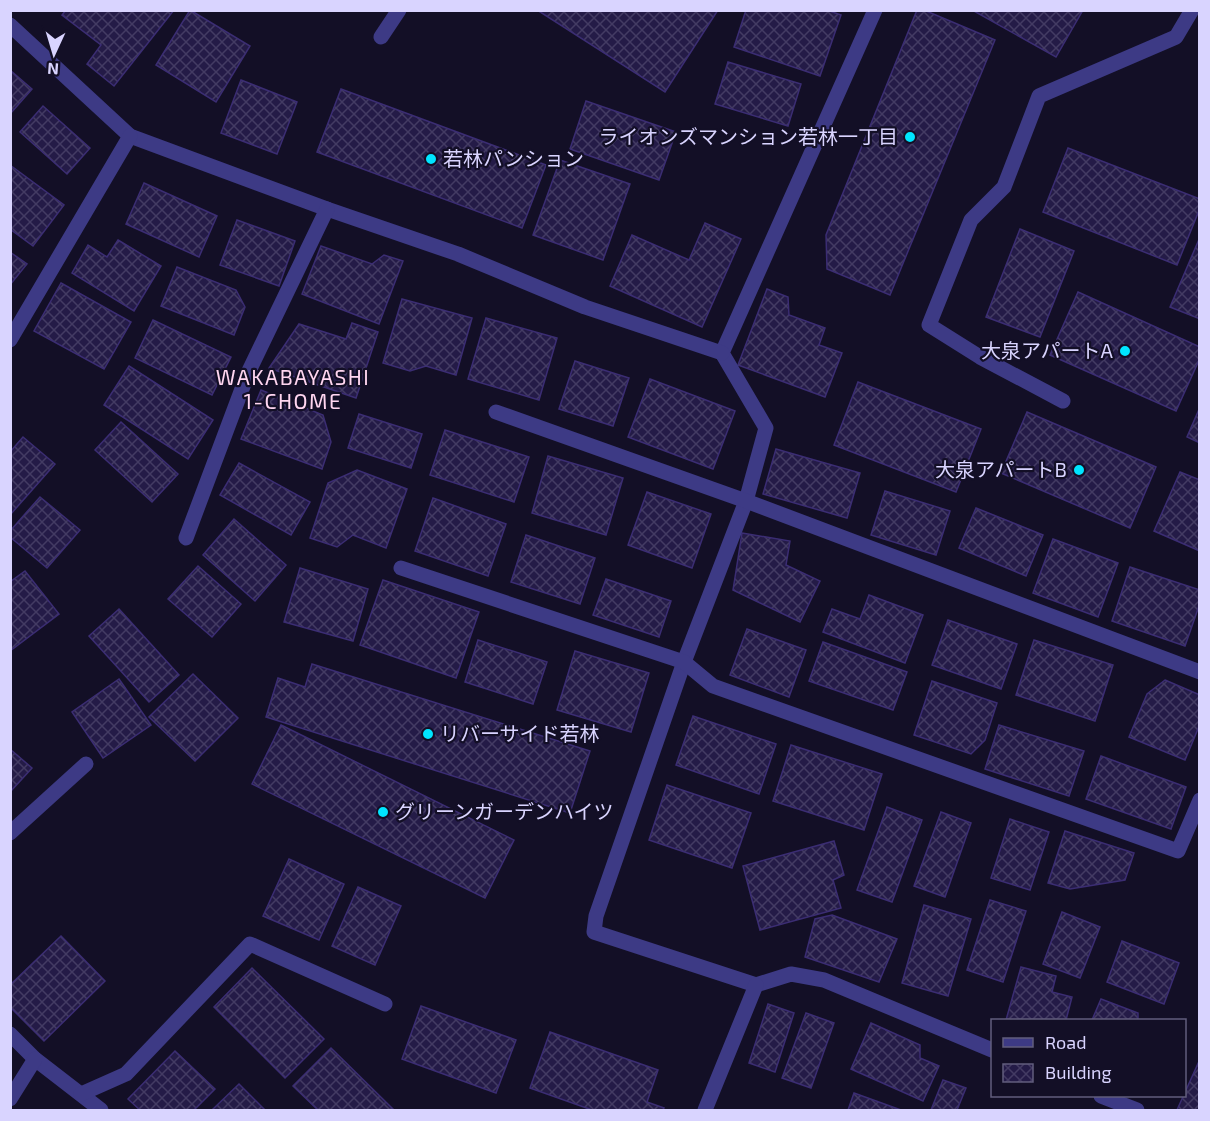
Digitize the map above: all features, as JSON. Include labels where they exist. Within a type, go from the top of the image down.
[{"type":"street","points":[[381,37],[399,10]]},
{"type":"street","points":[[722,353],[875,10]]},
{"type":"street","points":[[1063,401],[980,357],[929,325],[971,220],[1004,188],[1039,96],[1176,37],[1192,10]]},
{"type":"street","points":[[10,25],[15,27],[130,135],[327,209],[458,254],[585,307],[722,353],[766,428],[746,501],[684,662],[597,916],[594,932],[756,985],[791,974],[824,980],[991,1049]]},
{"type":"street","points":[[10,339],[130,135]]},
{"type":"street","points":[[186,538],[248,373],[327,209]]},
{"type":"street","points":[[496,412],[746,501],[1200,672]]},
{"type":"street","points":[[401,568],[684,662],[713,686],[1178,851],[1200,800]]},
{"type":"street","points":[[10,833],[86,764]]},
{"type":"street","points":[[81,1094],[126,1074],[250,944],[385,1004]]},
{"type":"street","points":[[705,1110],[756,985]]},
{"type":"street","points":[[10,1034],[35,1059],[101,1110]]},
{"type":"street","points":[[10,1099],[35,1059]]},
{"type":"street","points":[[1106,1097],[1137,1110]]},
{"type":"building","points":[[66,10],[174,10],[114,86],[87,64],[101,45],[62,15]]},
{"type":"building","points":[[190,10],[250,46],[216,102],[156,65]]},
{"type":"building","points":[[537,10],[718,10],[665,92]]},
{"type":"building","points":[[746,10],[827,10],[841,15],[820,76],[734,47]]},
{"type":"building","name":"ライオンズマンション若林一丁目","points":[[917,10],[924,10],[995,40],[890,295],[827,269],[826,235]]},
{"type":"building","points":[[972,10],[1083,10],[1056,57]]},
{"type":"building","points":[[728,62],[801,84],[788,126],[715,104]]},
{"type":"building","points":[[10,70],[32,89],[10,114]]},
{"type":"building","points":[[241,80],[297,102],[277,154],[221,133]]},
{"type":"building","name":"若林パンション","points":[[341,89],[546,165],[522,228],[317,152]]},
{"type":"building","points":[[586,101],[676,132],[659,180],[570,149]]},
{"type":"building","points":[[43,106],[90,148],[67,174],[20,132]]},
{"type":"building","points":[[1068,148],[1200,199],[1200,208],[1177,265],[1043,212]]},
{"type":"building","points":[[560,160],[630,184],[603,260],[533,235]]},
{"type":"building","points":[[10,165],[64,205],[33,246],[10,229]]},
{"type":"building","points":[[144,183],[217,216],[199,257],[126,224]]},
{"type":"building","points":[[237,220],[295,241],[279,286],[220,265]]},
{"type":"building","points":[[705,223],[741,239],[702,327],[610,286],[632,235],[689,260]]},
{"type":"building","points":[[1020,229],[1074,251],[1040,337],[986,317]]},
{"type":"building","points":[[1200,237],[1200,319],[1170,307]]},
{"type":"building","points":[[118,240],[161,266],[134,311],[72,273],[88,245],[107,257]]},
{"type":"building","points":[[321,246],[372,264],[384,255],[403,261],[379,324],[302,294]]},
{"type":"building","points":[[10,252],[27,264],[10,285]]},
{"type":"building","points":[[177,267],[236,290],[245,307],[234,335],[161,306]]},
{"type":"building","points":[[61,283],[131,322],[104,369],[34,331]]},
{"type":"building","points":[[767,289],[788,297],[789,315],[825,328],[819,345],[842,353],[825,397],[738,365]]},
{"type":"building","name":"大泉アパートA","points":[[1078,292],[1200,347],[1200,358],[1176,411],[1050,355]]},
{"type":"building","points":[[402,299],[472,318],[456,375],[426,366],[410,371],[383,363]]},
{"type":"building","points":[[486,318],[557,338],[539,400],[468,379]]},
{"type":"building","points":[[153,320],[231,357],[212,395],[135,358]]},
{"type":"building","points":[[352,323],[378,332],[356,398],[269,368],[299,324],[346,339]]},
{"type":"building","points":[[575,361],[629,378],[613,426],[559,409]]},
{"type":"building","points":[[129,366],[213,420],[188,459],[104,405]]},
{"type":"building","points":[[650,379],[735,411],[713,469],[628,437]]},
{"type":"building","points":[[858,382],[981,429],[956,492],[834,445]]},
{"type":"building","points":[[261,390],[323,415],[331,442],[322,469],[241,439]]},
{"type":"building","points":[[1200,407],[1200,443],[1187,437]]},
{"type":"building","name":"大泉アパートB","points":[[1027,412],[1156,467],[1130,528],[1001,473]]},
{"type":"building","points":[[359,414],[422,434],[411,468],[348,448]]},
{"type":"building","points":[[121,422],[178,474],[152,502],[95,450]]},
{"type":"building","points":[[445,430],[529,457],[514,502],[430,475]]},
{"type":"building","points":[[23,437],[55,464],[10,515],[10,452]]},
{"type":"building","points":[[776,449],[860,473],[847,518],[763,494]]},
{"type":"building","points":[[548,456],[623,478],[606,535],[532,513]]},
{"type":"building","points":[[239,463],[310,502],[291,535],[220,495]]},
{"type":"building","points":[[357,470],[407,489],[386,548],[353,535],[337,547],[310,538],[328,483]]},
{"type":"building","points":[[1180,472],[1200,480],[1200,551],[1154,531]]},
{"type":"building","points":[[885,491],[950,511],[936,555],[871,535]]},
{"type":"building","points":[[647,492],[711,514],[692,568],[628,545]]},
{"type":"building","points":[[40,497],[80,530],[47,568],[10,537],[10,531]]},
{"type":"building","points":[[433,498],[506,524],[488,576],[415,551]]},
{"type":"building","points":[[976,508],[1043,535],[1026,576],[959,548]]},
{"type":"building","points":[[234,519],[286,565],[255,601],[203,555]]},
{"type":"building","points":[[742,533],[790,541],[786,565],[820,581],[800,622],[733,590]]},
{"type":"building","points":[[526,535],[595,558],[580,604],[511,582]]},
{"type":"building","points":[[1053,539],[1118,563],[1098,617],[1033,593]]},
{"type":"building","points":[[198,566],[241,604],[212,637],[168,599]]},
{"type":"building","points":[[1130,567],[1200,590],[1200,603],[1185,646],[1112,621]]},
{"type":"building","points":[[300,568],[368,589],[353,641],[284,622]]},
{"type":"building","points":[[25,571],[59,614],[10,651],[10,582]]},
{"type":"building","points":[[606,579],[671,601],[659,637],[593,615]]},
{"type":"building","points":[[383,580],[479,612],[456,678],[360,645]]},
{"type":"building","points":[[869,595],[923,615],[905,663],[823,632],[832,609],[860,619]]},
{"type":"building","points":[[119,609],[179,675],[149,702],[89,636]]},
{"type":"building","points":[[948,620],[1017,644],[1001,689],[932,665]]},
{"type":"building","points":[[747,629],[806,650],[789,697],[730,675]]},
{"type":"building","points":[[478,640],[547,662],[533,704],[465,682]]},
{"type":"building","points":[[1034,640],[1113,665],[1095,721],[1016,695]]},
{"type":"building","points":[[823,642],[907,672],[893,710],[809,681]]},
{"type":"building","points":[[575,651],[649,673],[631,732],[557,710]]},
{"type":"building","name":"リバーサイド若林","points":[[312,664],[590,751],[570,813],[266,717],[278,678],[305,687]]},
{"type":"building","points":[[193,674],[238,718],[195,761],[149,717]]},
{"type":"building","points":[[119,679],[151,725],[103,758],[72,712]]},
{"type":"building","points":[[1165,680],[1200,695],[1200,724],[1185,760],[1129,737],[1147,694]]},
{"type":"building","points":[[932,681],[997,703],[985,740],[971,754],[914,735]]},
{"type":"building","points":[[693,716],[776,744],[759,794],[676,765]]},
{"type":"building","name":"グリーンガーデンハイツ","points":[[281,725],[514,840],[485,898],[252,784]]},
{"type":"building","points":[[999,725],[1084,751],[1069,796],[985,769]]},
{"type":"building","points":[[791,745],[882,774],[864,830],[773,801]]},
{"type":"building","points":[[10,749],[32,768],[10,792]]},
{"type":"building","points":[[1101,756],[1186,787],[1171,829],[1086,799]]},
{"type":"building","points":[[667,785],[751,813],[732,868],[649,840]]},
{"type":"building","points":[[887,807],[922,820],[892,902],[857,890]]},
{"type":"building","points":[[941,812],[971,823],[945,897],[914,886]]},
{"type":"building","points":[[1010,819],[1049,832],[1030,890],[991,878]]},
{"type":"building","points":[[1065,831],[1134,853],[1125,880],[1070,889],[1048,883]]},
{"type":"building","points":[[834,841],[844,875],[833,880],[841,908],[760,930],[743,866]]},
{"type":"building","points":[[289,859],[344,884],[319,940],[263,916]]},
{"type":"building","points":[[358,887],[401,906],[375,965],[332,946]]},
{"type":"building","points":[[990,900],[1026,911],[1003,982],[967,970]]},
{"type":"building","points":[[924,905],[971,919],[948,996],[902,983]]},
{"type":"building","points":[[1062,912],[1100,927],[1080,978],[1043,964]]},
{"type":"building","points":[[832,915],[897,939],[879,982],[805,957],[815,919]]},
{"type":"building","points":[[61,936],[105,981],[44,1041],[10,1007],[10,985]]},
{"type":"building","points":[[1122,941],[1179,963],[1164,1004],[1107,982]]},
{"type":"building","points":[[1021,967],[1056,976],[1052,992],[1072,997],[1066,1019],[1006,1019]]},
{"type":"building","points":[[252,968],[324,1039],[285,1078],[214,1007]]},
{"type":"building","points":[[1101,999],[1138,1013],[1138,1019],[1092,1019]]},
{"type":"building","points":[[768,1004],[794,1013],[775,1072],[749,1063]]},
{"type":"building","points":[[421,1006],[516,1040],[496,1093],[402,1059]]},
{"type":"building","points":[[806,1013],[834,1023],[811,1088],[782,1078]]},
{"type":"building","points":[[871,1023],[920,1045],[920,1058],[939,1066],[923,1101],[851,1069]]},
{"type":"building","points":[[550,1032],[658,1070],[647,1102],[664,1108],[663,1110],[592,1110],[530,1088]]},
{"type":"building","points":[[331,1048],[394,1110],[318,1110],[293,1086]]},
{"type":"building","points":[[175,1051],[215,1089],[194,1110],[140,1110],[128,1099]]},
{"type":"building","points":[[1200,1059],[1200,1110],[1177,1110],[1183,1097],[1186,1097],[1186,1090]]},
{"type":"building","points":[[943,1080],[966,1088],[957,1110],[931,1110]]},
{"type":"building","points":[[239,1084],[265,1110],[212,1110]]},
{"type":"building","points":[[854,1093],[901,1110],[848,1110]]},
{"type":"place","name":"ライオンズマンション若林一丁目","points":[[910,137]]},
{"type":"place","name":"若林パンション","points":[[431,159]]},
{"type":"place","name":"大泉アパートA","points":[[1125,351]]},
{"type":"place","name":"大泉アパートB","points":[[1079,470]]},
{"type":"place","name":"リバーサイド若林","points":[[428,734]]},
{"type":"place","name":"グリーンガーデンハイツ","points":[[383,812]]},
{"type":"district","name":"WAKABAYASHI 1-CHOME","points":[[293,390]]}]
